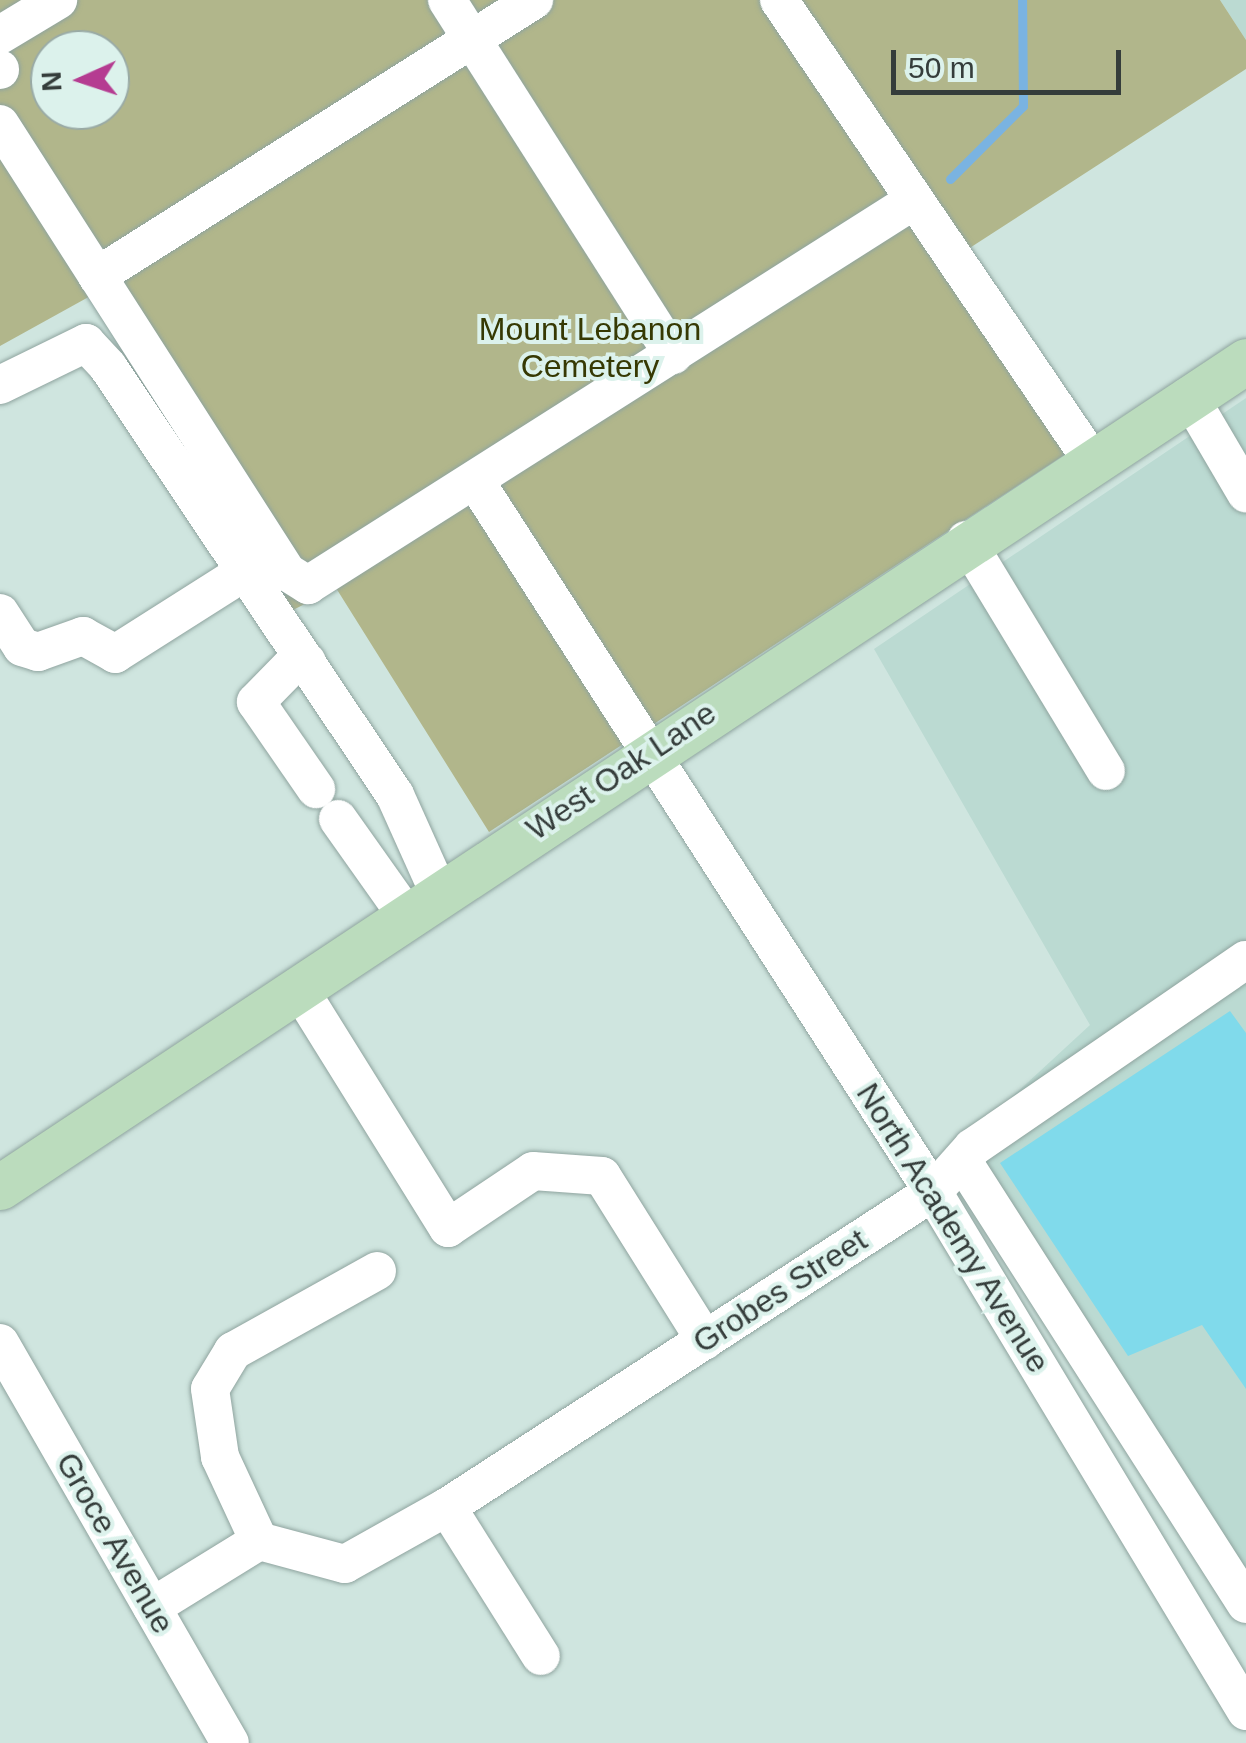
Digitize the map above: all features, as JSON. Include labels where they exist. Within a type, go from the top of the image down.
[{"type":"main road","name":"West Oak Lane","points":[[0,1187],[966,540],[1246,361]]},
{"type":"street","points":[[0,36],[58,0]]},
{"type":"street","points":[[447,0],[674,355]]},
{"type":"street","points":[[98,276],[534,0]]},
{"type":"street","points":[[779,0],[1090,458]]},
{"type":"street","points":[[0,124],[296,580],[319,582],[913,201]]},
{"type":"street","points":[[0,385],[86,342],[307,662],[415,840],[423,904]]},
{"type":"street","points":[[1189,396],[1246,493]]},
{"type":"street","name":"North Academy Avenue","points":[[483,477],[933,1192],[1246,1710]]},
{"type":"street","points":[[966,540],[1106,771]]},
{"type":"street","points":[[0,613],[22,647],[38,652],[83,636],[115,654],[246,571]]},
{"type":"street","points":[[307,662],[295,662],[256,702],[374,867],[423,904]]},
{"type":"street","points":[[374,867],[415,840]]},
{"type":"street","name":"Grobes Street","points":[[259,1541],[345,1564],[447,1507],[933,1192],[962,1160],[1246,960]]},
{"type":"street","points":[[298,987],[448,1228],[533,1171],[602,1176],[705,1340]]},
{"type":"street","points":[[962,1160],[1246,1604]]},
{"type":"street","points":[[152,1606],[259,1541],[220,1457],[210,1389],[233,1350],[377,1271]]},
{"type":"street","name":"Groce Avenue","points":[[0,1344],[230,1743]]},
{"type":"street","points":[[447,1507],[541,1656]]},
{"type":"shaded area","points":[[1220,0],[1246,0],[1246,40]]},
{"type":"shaded area","points":[[1246,398],[1246,1614],[963,1142],[1090,1025],[874,649]]},
{"type":"green space","name":"Mount Lebanon Cemetery","points":[[0,0],[1220,0],[1246,40],[1246,69],[965,251],[1093,436],[489,832],[336,588],[293,610],[94,294],[0,346]]},
{"type":"building","points":[[1230,1011],[1246,1033],[1246,1389],[1202,1325],[1128,1356],[1000,1163]]},
{"type":"waterway","points":[[950,179],[1023,106],[1022,0]]}]
